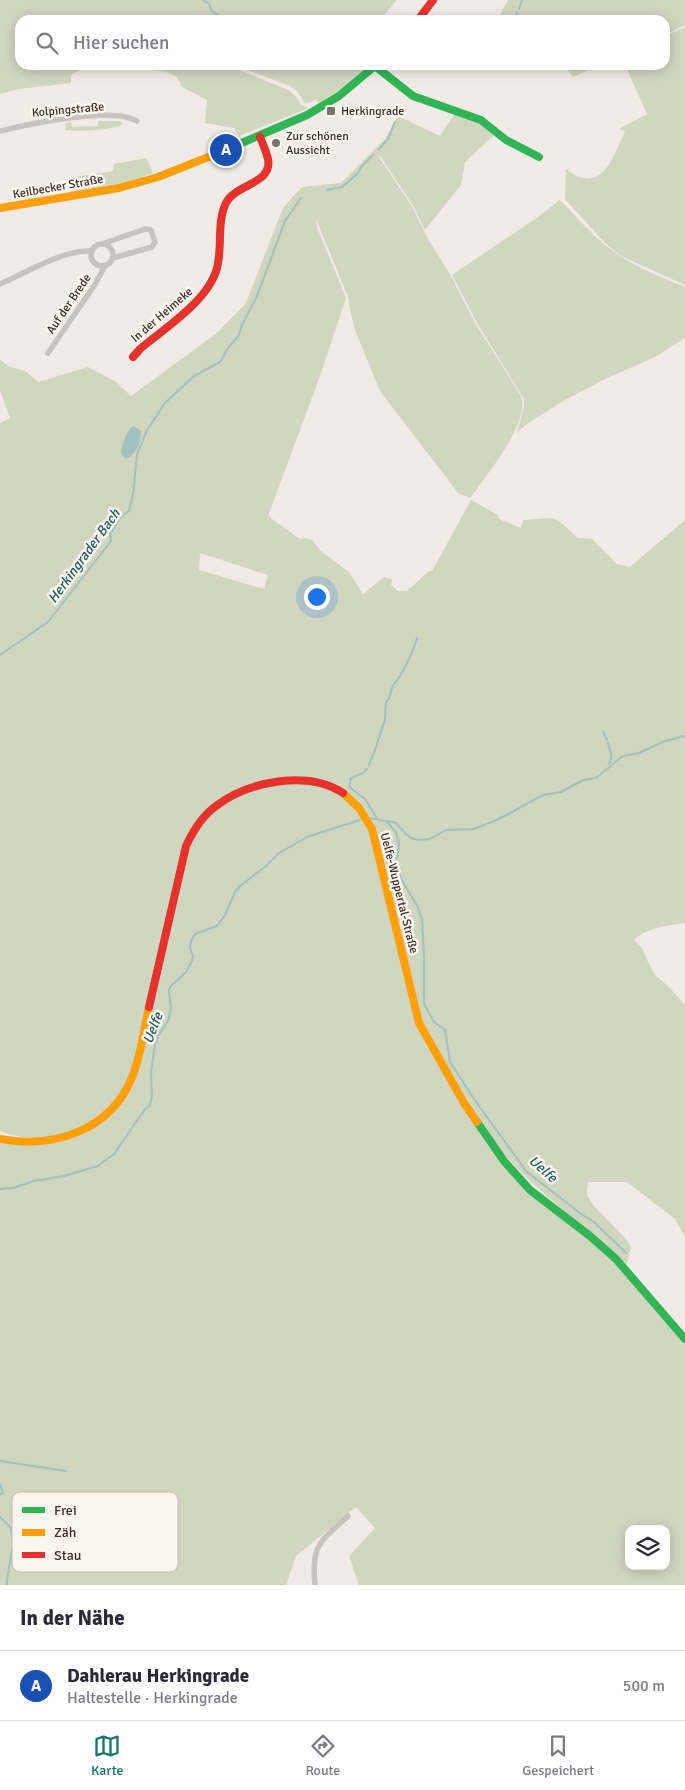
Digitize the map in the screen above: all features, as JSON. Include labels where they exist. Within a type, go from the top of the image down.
[{"type":"main road","points":[[422,15],[434,0]]},
{"type":"main road","points":[[260,137],[324,106],[371,70]]},
{"type":"main road","points":[[381,70],[413,96],[481,120],[506,140],[539,157]]},
{"type":"main road","name":"Keilbecker Straße","points":[[0,208],[119,188],[158,177],[260,137]]},
{"type":"main road","name":"In der Heimeke","points":[[133,357],[196,302],[208,288],[218,266],[222,217],[228,199],[240,188],[260,179],[268,168],[268,159],[260,137]]},
{"type":"main road","name":"Uelfe-Wuppertal-Straße","points":[[0,1138],[29,1144],[68,1136],[104,1115],[117,1102],[129,1085],[136,1065],[186,846],[200,821],[220,803],[248,790],[291,781],[321,783],[341,792],[354,801],[372,829],[420,1023],[464,1103],[504,1161],[530,1190],[590,1236],[616,1259],[685,1339]]},
{"type":"street","name":"Kolpingstraße","points":[[0,131],[63,118],[121,117],[137,121]]},
{"type":"street","points":[[0,284],[62,256],[91,251],[95,246],[145,229],[150,230],[155,242],[152,247],[112,258],[111,249],[102,244]]},
{"type":"street","name":"Auf der Brede","points":[[91,251],[93,263],[97,266],[105,266]]},
{"type":"street","name":"Auf der Brede","points":[[48,353],[112,258]]},
{"type":"street","points":[[314,1585],[316,1547],[348,1516]]},
{"type":"green space","points":[[0,0],[397,0],[384,15],[15,15],[15,70],[80,70],[71,75],[71,83],[19,89],[0,94]]},
{"type":"green space","points":[[508,0],[685,0],[685,25],[670,32],[670,15],[500,15]]},
{"type":"green space","points":[[685,27],[685,285],[621,256],[606,244],[565,199],[566,169],[578,177],[588,179],[597,176],[604,171],[616,152],[625,131],[619,129],[647,114],[627,70],[670,70],[670,34]]},
{"type":"green space","points":[[156,70],[239,70],[289,90],[301,105],[309,108],[239,136],[234,128],[205,123],[207,100],[182,87],[177,77]]},
{"type":"green space","points":[[247,70],[364,71],[345,87],[319,103],[316,100],[305,104],[298,92],[290,86]]},
{"type":"green space","points":[[568,70],[588,70],[573,77]]},
{"type":"green space","points":[[456,112],[481,121],[496,133],[465,162],[461,185],[425,230],[414,207],[379,157],[413,208],[428,239],[451,276],[475,323],[521,396],[522,407],[519,420],[505,449],[470,498],[458,493],[380,391],[355,330],[348,297],[316,219],[317,227],[346,298],[320,376],[268,516],[300,539],[312,540],[321,551],[349,572],[363,594],[384,577],[392,579],[391,585],[398,591],[407,591],[429,571],[432,571],[471,500],[498,515],[499,519],[521,528],[523,520],[551,518],[559,521],[578,538],[592,539],[617,564],[630,567],[685,520],[685,923],[664,926],[645,932],[634,940],[642,948],[655,975],[685,1005],[685,1237],[675,1219],[627,1182],[588,1182],[587,1195],[594,1206],[628,1241],[631,1248],[626,1266],[527,1178],[492,1142],[465,1102],[431,1043],[422,1023],[416,1007],[398,930],[402,929],[397,919],[380,859],[419,1023],[464,1103],[504,1161],[530,1190],[590,1236],[616,1259],[685,1339],[685,1585],[359,1585],[349,1556],[375,1528],[356,1507],[296,1556],[286,1585],[0,1585],[0,1139],[19,1143],[40,1142],[60,1139],[79,1132],[113,1108],[128,1087],[118,1100],[99,1116],[68,1133],[48,1138],[29,1138],[0,1131],[0,423],[10,418],[0,390],[0,360],[8,366],[25,371],[38,382],[88,367],[116,382],[131,396],[217,333],[246,303],[283,208],[302,187],[341,183],[385,139],[398,116],[440,136]],"holes":[[[200,553],[268,575],[264,589],[199,570]],[[308,777],[329,783],[347,793],[354,800],[320,783],[280,781],[261,785],[242,792],[224,802],[209,814],[196,829],[186,846],[134,1073],[129,1084],[133,1073],[176,871],[184,845],[196,822],[212,805],[232,792],[277,778]]]},
{"type":"green space","points":[[98,121],[120,121],[123,124],[86,131],[65,130],[66,123],[71,122],[72,127],[98,126]]},
{"type":"green space","points":[[146,158],[153,173],[122,184],[70,193],[68,178],[113,171],[114,164]]},
{"type":"green space","points":[[560,200],[592,233],[621,257],[685,287],[685,338],[655,357],[607,378],[565,400],[525,425],[517,433],[524,407],[524,399],[477,323],[452,275]]},
{"type":"water","points":[[133,426],[141,431],[140,439],[133,454],[126,459],[121,454],[122,447],[126,435]]},
{"type":"waterway","points":[[203,0],[218,15]]},
{"type":"waterway","name":"Herkingrader Bach","points":[[519,9],[522,0]]},
{"type":"waterway","name":"Herkingrader Bach","points":[[379,149],[388,139],[395,122]]},
{"type":"waterway","name":"Herkingrader Bach","points":[[327,190],[342,187],[358,173],[373,155]]},
{"type":"waterway","name":"Herkingrader Bach","points":[[0,655],[48,622],[111,541],[110,534],[121,517],[129,511],[133,495],[137,454],[147,430],[165,403],[194,376],[220,362],[239,335],[257,296],[285,221],[301,198]]},
{"type":"waterway","points":[[369,765],[385,719],[386,702],[408,661],[417,638]]},
{"type":"waterway","points":[[603,732],[607,740]]},
{"type":"waterway","points":[[388,821],[396,823],[409,837],[418,840],[430,839],[446,830],[474,829],[499,819],[543,795],[561,792],[583,780],[596,778],[623,756],[639,753],[665,741],[685,736]]},
{"type":"waterway","points":[[608,743],[611,756],[609,764]]},
{"type":"waterway","points":[[367,769],[363,773],[351,778],[349,787],[365,799],[376,817]]},
{"type":"waterway","name":"Uelfe","points":[[370,818],[386,821],[396,832],[399,844],[397,861],[401,879],[418,907],[422,920],[424,1004],[434,1022],[445,1030],[450,1062],[526,1171],[594,1222],[626,1253]]},
{"type":"waterway","name":"Uelfe","points":[[0,1189],[13,1188],[34,1181],[64,1176],[98,1166],[114,1154],[145,1109],[150,1105],[152,1096],[151,1072],[155,1045],[158,1036],[168,1021],[171,1009],[169,990],[186,972],[192,961],[193,956],[190,948],[195,934],[217,926],[240,886],[266,866],[279,853],[307,837],[360,820]]},
{"type":"waterway","points":[[0,1461],[66,1471]]},
{"type":"waterway","points":[[0,1484],[3,1493],[0,1495]]},
{"type":"waterway","points":[[0,1517],[11,1528],[12,1536]]},
{"type":"waterway","points":[[7,1585],[12,1550]]},
{"type":"traffic: fast","points":[[216,154],[307,115],[339,96],[370,70]]},
{"type":"traffic: fast","points":[[380,70],[413,96],[481,120],[506,140],[539,157]]},
{"type":"traffic: fast","points":[[477,1122],[504,1161],[530,1190],[590,1236],[616,1259],[685,1339]]},
{"type":"traffic: slow","points":[[0,208],[119,188],[158,177],[216,154]]},
{"type":"traffic: slow","points":[[343,793],[359,808],[372,829],[419,1023],[464,1103],[477,1122]]},
{"type":"traffic: slow","points":[[0,1139],[41,1141],[61,1138],[96,1122],[111,1110],[124,1094],[136,1067],[149,1007]]},
{"type":"traffic: jam","points":[[422,15],[433,0]]},
{"type":"traffic: jam","points":[[133,357],[140,349],[187,311],[198,300],[214,276],[218,263],[222,217],[226,203],[237,192],[265,174],[268,167],[268,159],[260,137]]},
{"type":"traffic: jam","points":[[149,1007],[186,846],[206,814],[244,790],[278,782],[295,780],[312,782],[329,786],[343,793]]},
{"type":"place","name":"Herkingrade","points":[[331,111]]},
{"type":"place","name":"Zur schönen Aussicht","points":[[276,143]]},
{"type":"place","name":"Dahlerau Herkingrade","points":[[226,150]]}]
